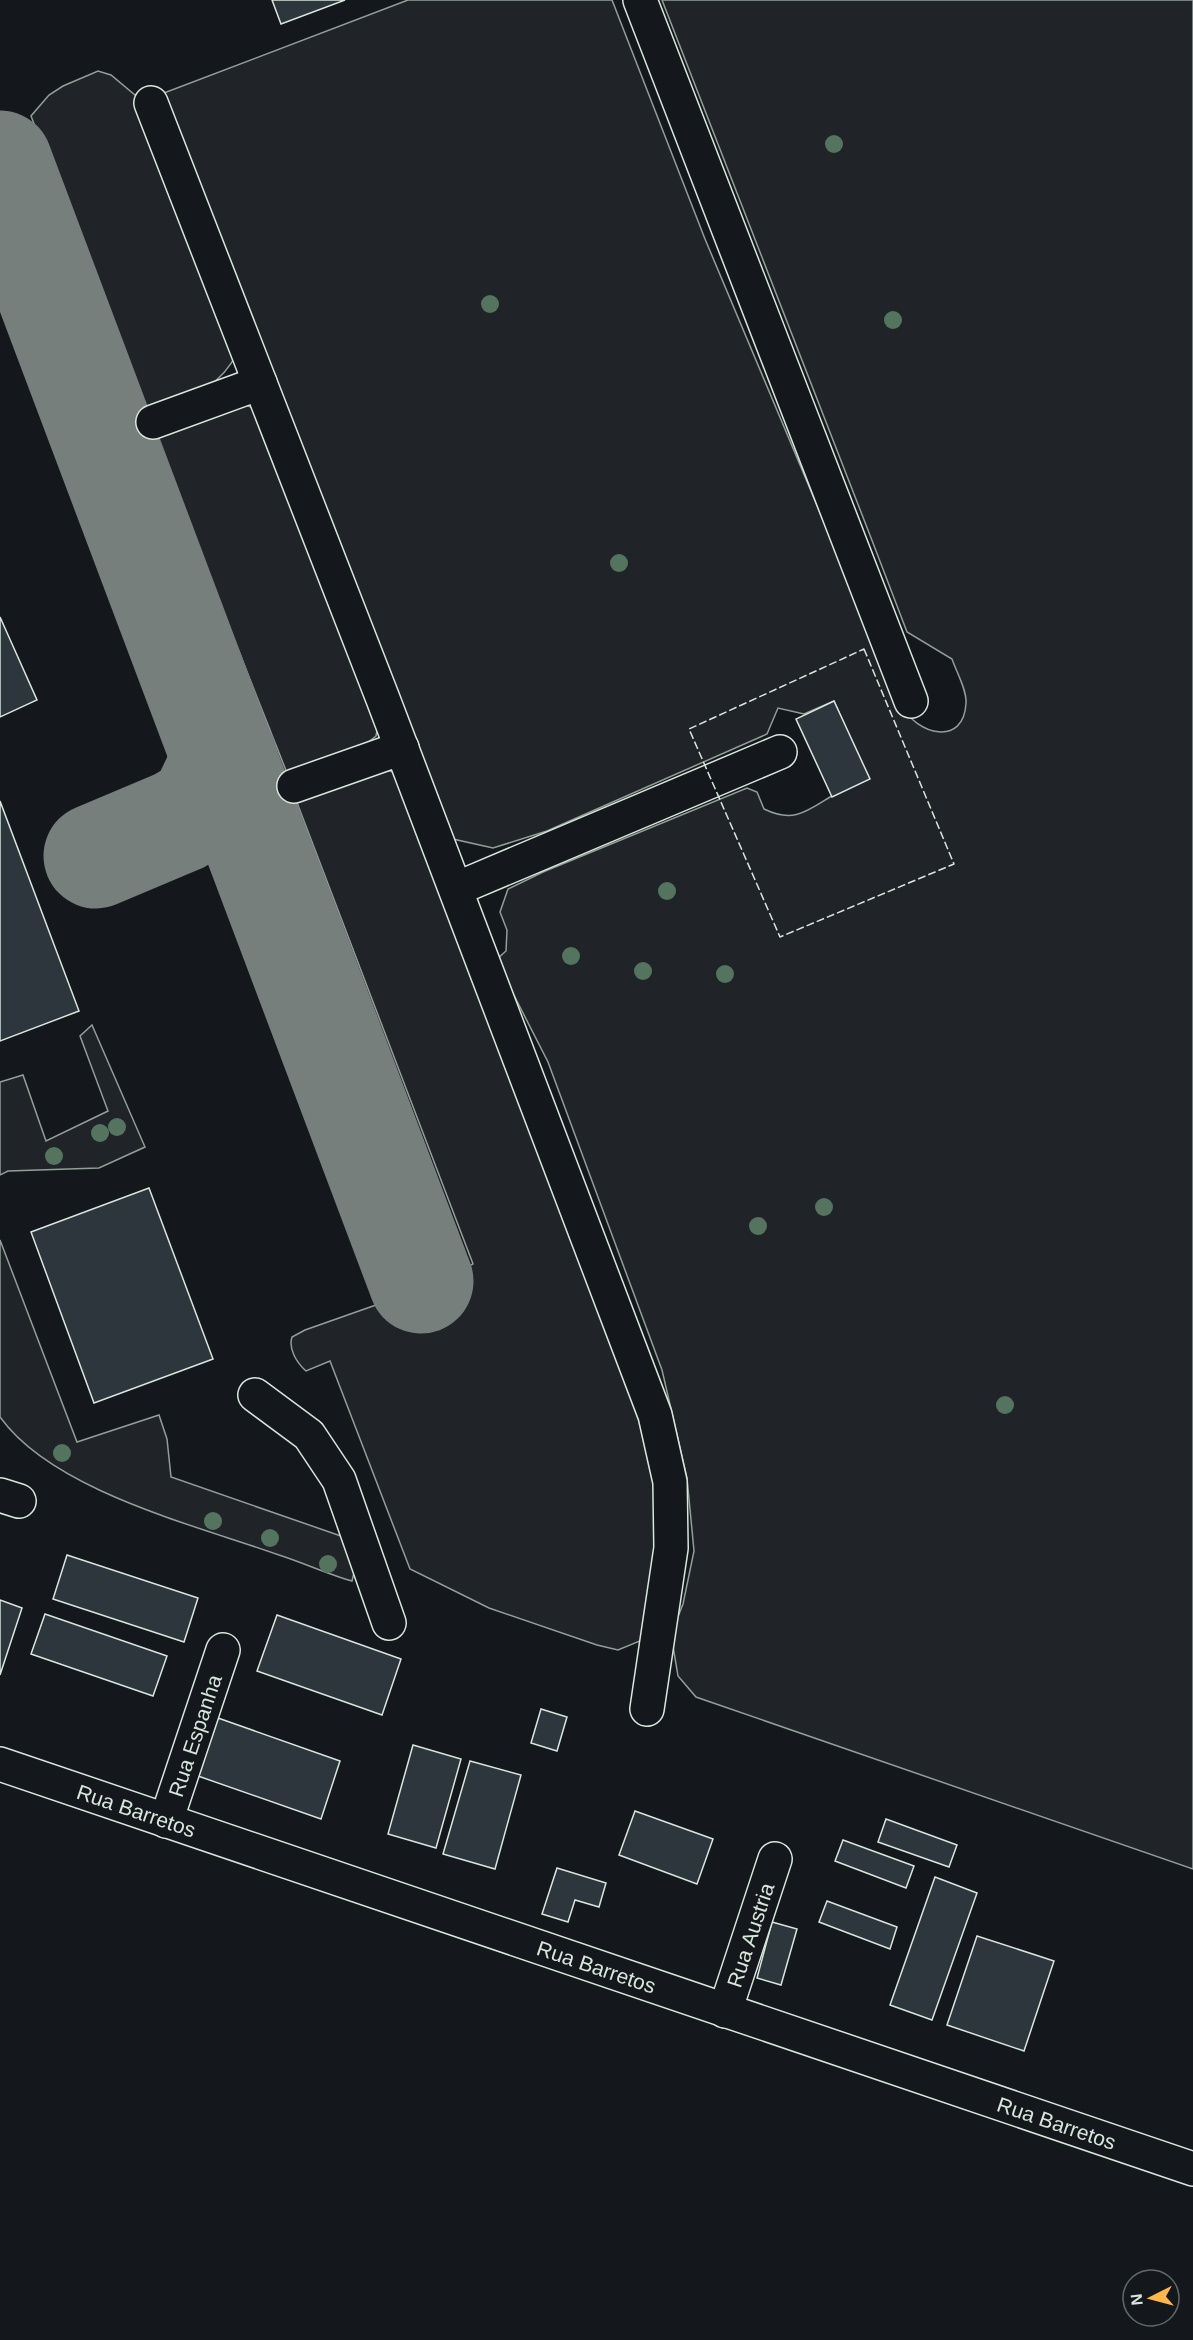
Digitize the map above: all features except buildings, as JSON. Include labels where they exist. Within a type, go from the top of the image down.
[{"type":"street","points":[[640,0],[911,701]]},
{"type":"street","points":[[151,103],[402,748],[655,1415],[670,1482],[671,1548],[647,1709]]},
{"type":"street","points":[[153,423],[260,383]]},
{"type":"street","points":[[294,786],[402,748]]},
{"type":"street","points":[[456,889],[780,752]]},
{"type":"street","points":[[255,1395],[309,1435],[339,1480],[389,1623]]},
{"type":"street","name":"Rua Espanha","points":[[166,1821],[223,1650]]},
{"type":"street","name":"Rua Barretos","points":[[0,1764],[1193,2169]]},
{"type":"street","name":"Rua Austria","points":[[725,2011],[775,1859]]},
{"type":"shaded area","points":[[408,0],[612,0],[705,239],[901,705],[918,724],[939,732],[949,731],[957,726],[963,717],[966,698],[961,681],[952,659],[907,632],[662,0],[1193,0],[1193,1869],[696,1697],[678,1676],[671,1634],[683,1604],[694,1551],[687,1478],[662,1370],[548,1062],[496,960],[506,951],[507,930],[500,912],[508,889],[543,872],[747,788],[757,792],[764,809],[791,815],[806,811],[835,794],[869,779],[834,701],[804,714],[778,708],[767,734],[547,831],[493,848],[453,839],[237,353],[220,377],[210,386],[186,399],[146,415],[31,116],[49,95],[63,86],[98,71],[111,75],[135,95],[164,93]]},
{"type":"shaded area","points":[[236,401],[263,412],[383,699],[376,736],[354,753],[289,778],[154,437]]},
{"type":"shaded area","points":[[380,767],[393,772],[655,1415],[660,1617],[640,1641],[618,1650],[489,1608],[410,1569],[330,1361],[306,1371],[292,1351],[292,1337],[305,1330],[427,1287],[473,1264],[296,800]]},
{"type":"shaded area","points":[[92,1025],[145,1147],[99,1168],[8,1171],[0,1175],[0,1082],[23,1075],[46,1141],[108,1111],[80,1036]]},
{"type":"shaded area","points":[[0,1240],[77,1442],[159,1415],[167,1439],[171,1477],[361,1543],[352,1581],[128,1502],[54,1466],[24,1443],[0,1417]]},
{"type":"taxiway","points":[[0,163],[421,1281]]},
{"type":"taxiway","points":[[96,856],[179,821],[201,808],[225,758]]},
{"type":"fence","points":[[864,649],[954,864],[780,937],[689,729],[864,649]]}]
